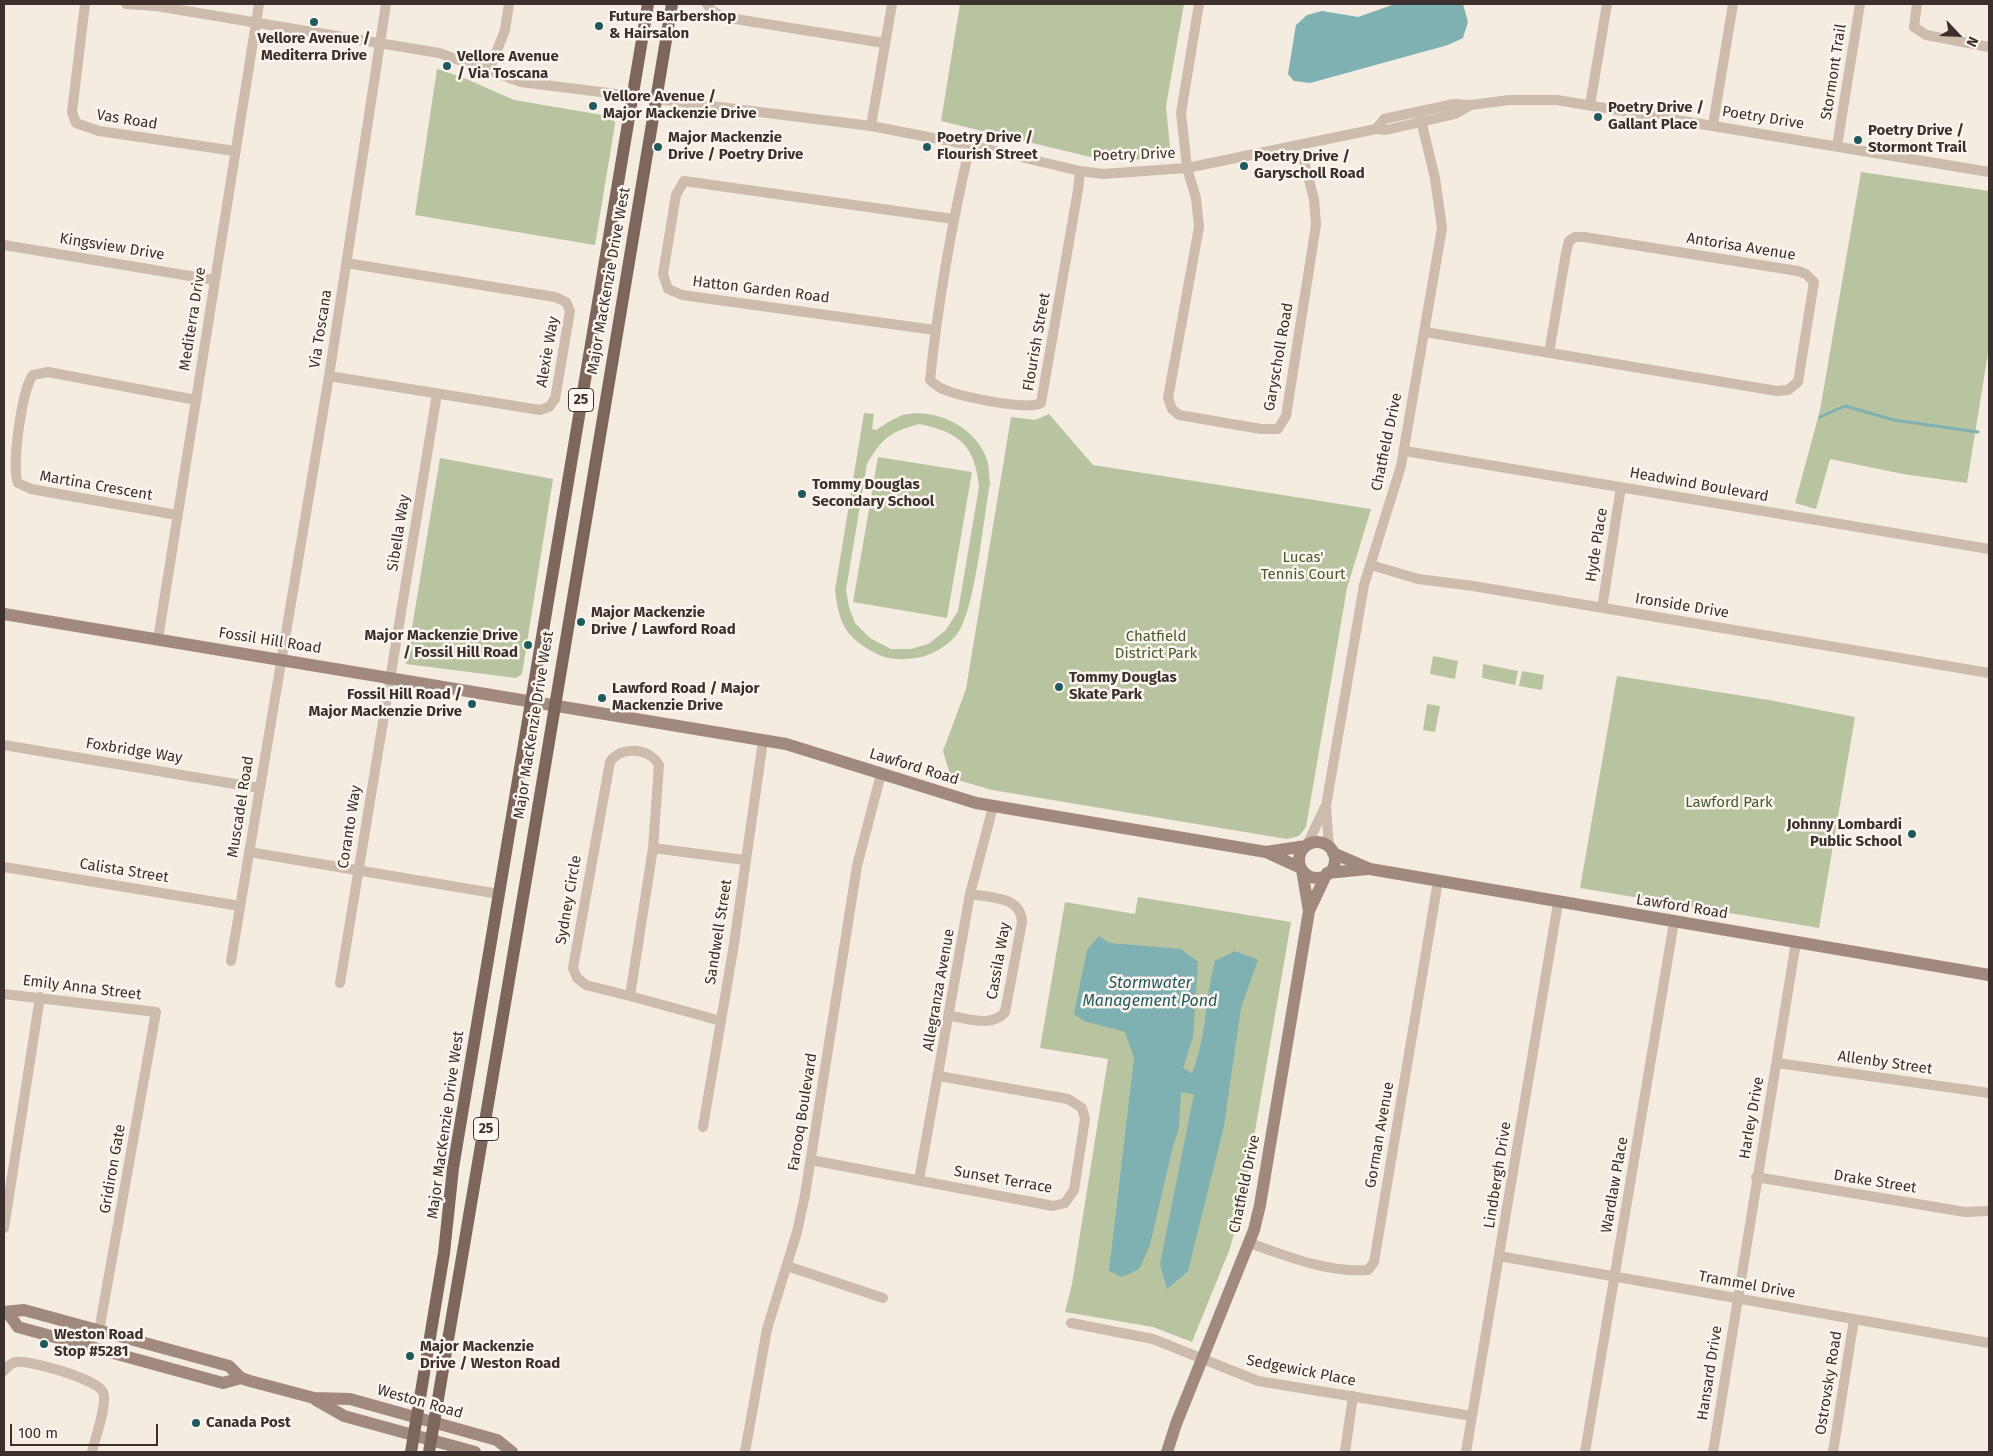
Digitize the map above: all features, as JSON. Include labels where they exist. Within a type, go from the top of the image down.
[{"type":"main road","name":"Major MacKenzie Drive West","points":[[411,1452],[444,1253],[453,1168],[648,4]]},
{"type":"main road","name":"Major MacKenzie Drive West","points":[[430,1446],[492,1094],[554,706],[672,4]]},
{"type":"street","name":"Vas Road","points":[[85,4],[72,112],[76,123],[92,130],[235,152]]},
{"type":"street","name":"Poetry Drive","points":[[126,4],[156,6],[439,53],[521,82],[871,126],[970,145],[1080,172],[1133,174],[1187,168],[1300,146],[1376,128],[1384,119],[1420,117],[1454,104],[1471,105],[1509,100],[1557,100],[1989,172]]},
{"type":"street","name":"Mediterra Drive","points":[[158,639],[259,4]]},
{"type":"street","name":"Via Toscana","points":[[280,659],[329,376],[386,4]]},
{"type":"street","points":[[489,71],[505,30],[509,4]]},
{"type":"street","points":[[707,4],[711,10],[723,18],[884,43]]},
{"type":"street","points":[[871,126],[892,4]]},
{"type":"street","points":[[1187,168],[1181,113],[1199,4]]},
{"type":"street","points":[[1590,105],[1607,4]]},
{"type":"street","points":[[1713,126],[1733,4]]},
{"type":"street","name":"Stormont Trail","points":[[1837,146],[1860,4]]},
{"type":"street","points":[[1917,4],[1914,27],[1926,35],[1989,47]]},
{"type":"street","name":"Chatfield Drive","points":[[1331,850],[1326,806],[1364,585],[1404,451],[1442,228],[1436,178],[1420,117]]},
{"type":"street","name":"Flourish Street","points":[[970,145],[953,220],[935,330],[930,380],[940,388],[1025,406],[1041,403],[1052,352],[1080,172]]},
{"type":"street","name":"Garyscholl Road","points":[[1187,168],[1196,198],[1199,227],[1168,398],[1172,409],[1179,415],[1261,429],[1278,429],[1286,416],[1316,225],[1314,198],[1300,146]]},
{"type":"street","name":"Hatton Garden Road","points":[[935,330],[682,295],[668,289],[663,274],[676,195],[684,181],[953,220]]},
{"type":"street","name":"Antorisa Avenue","points":[[1425,332],[1549,353],[1776,391],[1788,390],[1798,382],[1814,282],[1806,274],[1798,271],[1584,236],[1575,237],[1569,241],[1566,253],[1549,353]]},
{"type":"street","name":"Kingsview Drive","points":[[4,245],[214,280]]},
{"type":"street","name":"Alexie Way","points":[[329,376],[540,410],[549,407],[555,399],[570,311],[566,302],[554,297],[346,263]]},
{"type":"street","name":"Martina Crescent","points":[[177,515],[31,490],[18,483],[15,469],[26,388],[33,375],[48,372],[196,400]]},
{"type":"street","name":"Sibella Way","points":[[390,677],[437,394]]},
{"type":"street","name":"Headwind Boulevard","points":[[1404,451],[1989,549]]},
{"type":"street","name":"Hyde Place","points":[[1602,608],[1622,487]]},
{"type":"street","name":"Ironside Drive","points":[[1371,565],[1418,579],[1989,673]]},
{"type":"street","name":"Fossil Hill Road","points":[[4,614],[390,677],[554,706]]},
{"type":"street","name":"Muscadel Road","points":[[231,961],[280,659]]},
{"type":"street","name":"Coranto Way","points":[[340,982],[390,677]]},
{"type":"street","name":"Lawford Road","points":[[554,706],[763,740],[803,749],[993,807],[1266,852],[1302,869]]},
{"type":"street","name":"Sandwell Street","points":[[703,1127],[734,944],[763,740]]},
{"type":"street","name":"Foxbridge Way","points":[[4,745],[258,788]]},
{"type":"street","name":"Sydney Circle","points":[[621,751],[646,754],[656,760],[659,766],[653,848],[630,996],[586,985],[577,978],[573,968],[610,762],[621,751]]},
{"type":"street","name":"Farooq Boulevard","points":[[746,1452],[766,1335],[797,1232],[857,866],[881,774]]},
{"type":"street","name":"Chatfield Drive","points":[[1306,845],[1326,806]]},
{"type":"street","name":"Allegranza Avenue","points":[[920,1180],[970,894],[993,807]]},
{"type":"street","points":[[1318,842],[1331,850],[1333,865],[1327,874],[1313,877],[1302,869],[1300,856],[1306,845],[1318,842]]},
{"type":"street","name":"Lawford Road","points":[[1266,852],[1306,845]]},
{"type":"street","points":[[653,848],[745,860]]},
{"type":"street","name":"Lawford Road","points":[[1331,850],[1370,869],[1558,903],[1989,975]]},
{"type":"street","points":[[249,852],[499,894]]},
{"type":"street","name":"Calista Street","points":[[4,867],[240,906]]},
{"type":"street","name":"Chatfield Drive","points":[[1302,869],[1309,911]]},
{"type":"street","name":"Lawford Road","points":[[1327,874],[1370,869]]},
{"type":"street","name":"Chatfield Drive","points":[[1168,1452],[1202,1360],[1249,1243],[1260,1205],[1309,911],[1327,874]]},
{"type":"street","name":"Gorman Avenue","points":[[1249,1243],[1300,1261],[1350,1270],[1368,1270],[1374,1262],[1438,881]]},
{"type":"street","name":"Cassila Way","points":[[950,1016],[989,1022],[1001,1017],[1007,1006],[1022,922],[1020,910],[1012,902],[970,894]]},
{"type":"street","name":"Lindbergh Drive","points":[[1466,1452],[1558,903]]},
{"type":"street","name":"Wardlaw Place","points":[[1585,1452],[1674,922]]},
{"type":"street","name":"Harley Drive","points":[[1738,1300],[1756,1177],[1777,1063],[1796,942]]},
{"type":"street","name":"Emily Anna Street","points":[[4,994],[156,1012]]},
{"type":"street","points":[[630,996],[720,1020]]},
{"type":"street","points":[[4,1228],[40,997]]},
{"type":"street","name":"Gridiron Gate","points":[[99,1331],[156,1012]]},
{"type":"street","name":"Allenby Street","points":[[1777,1063],[1989,1093]]},
{"type":"street","name":"Sunset Terrace","points":[[810,1160],[1053,1206],[1065,1203],[1074,1190],[1085,1119],[1082,1108],[1076,1102],[1068,1099],[939,1076]]},
{"type":"street","name":"Drake Street","points":[[1756,1177],[1965,1212],[1989,1211]]},
{"type":"street","name":"Trammel Drive","points":[[1499,1256],[1738,1300],[1989,1343]]},
{"type":"street","points":[[787,1266],[883,1298]]},
{"type":"street","name":"Hansard Drive","points":[[1713,1452],[1738,1300]]},
{"type":"street","name":"Weston Road","points":[[6,1312],[24,1310],[229,1366],[240,1378]]},
{"type":"street","name":"Weston Road","points":[[6,1312],[18,1327],[223,1383],[240,1378],[314,1398],[350,1399],[497,1440],[512,1452]]},
{"type":"street","name":"Ostrovsky Road","points":[[1834,1452],[1854,1319]]},
{"type":"street","name":"Sedgewick Place","points":[[1071,1323],[1153,1339],[1258,1381],[1472,1416]]},
{"type":"street","points":[[1989,1343],[1989,1349]]},
{"type":"street","points":[[4,1371],[14,1362],[26,1362],[88,1380],[102,1390],[105,1399],[92,1452]]},
{"type":"street","points":[[1345,1452],[1353,1396]]},
{"type":"street","name":"Weston Road","points":[[314,1398],[344,1416],[414,1435],[430,1446],[475,1452]]},
{"type":"green space","points":[[960,4],[1184,4],[1166,106],[1171,158],[1107,161],[941,121]]},
{"type":"green space","points":[[437,69],[462,77],[514,100],[614,117],[615,124],[595,245],[415,215]]},
{"type":"green space","points":[[1861,172],[1989,191],[1989,347],[1967,483],[1903,474],[1830,459],[1816,509],[1795,503],[1820,410]]},
{"type":"green space","points":[[864,413],[874,414],[872,429],[876,430],[900,416],[916,413],[942,418],[955,423],[966,431],[976,440],[983,451],[988,463],[990,483],[974,585],[969,606],[957,634],[944,646],[922,657],[900,659],[880,655],[857,641],[845,628],[839,612],[835,590]],"holes":[[[919,424],[933,427],[955,436],[969,451],[974,461],[979,487],[958,611],[945,631],[928,644],[911,649],[891,649],[870,638],[855,623],[849,607],[846,590],[867,464],[882,442],[894,433]]]},
{"type":"green space","name":"Chatfield District Park","points":[[1049,414],[1093,465],[1371,509],[1347,588],[1306,827],[1299,836],[1287,839],[992,790],[951,778],[943,751],[966,689],[1011,417],[1035,420]]},
{"type":"green space","points":[[878,457],[972,472],[947,618],[853,602]]},
{"type":"green space","points":[[440,458],[553,479],[522,674],[516,678],[406,664]]},
{"type":"green space","points":[[1433,656],[1458,661],[1455,679],[1430,674]]},
{"type":"green space","points":[[1483,664],[1518,671],[1515,685],[1482,678]]},
{"type":"green space","points":[[1522,671],[1544,675],[1542,690],[1519,686]]},
{"type":"green space","name":"Lawford Park","points":[[1617,676],[1769,700],[1855,717],[1819,928],[1580,888]]},
{"type":"green space","points":[[1427,704],[1440,706],[1435,732],[1423,730]]},
{"type":"green space","points":[[1138,897],[1291,922],[1242,1207],[1229,1251],[1192,1342],[1153,1327],[1065,1312],[1072,1284],[1108,1059],[1040,1048],[1065,902],[1135,914]]},
{"type":"water","points":[[1395,4],[1463,4],[1468,22],[1463,38],[1448,45],[1310,83],[1294,81],[1288,74],[1296,25],[1307,15],[1322,11],[1358,17]]},
{"type":"water","name":"Stormwater Management Pond","points":[[1099,936],[1109,943],[1181,949],[1198,962],[1193,1037],[1183,1068],[1192,1073],[1201,1046],[1215,961],[1235,951],[1258,960],[1241,1008],[1224,1126],[1188,1271],[1167,1289],[1160,1264],[1194,1094],[1181,1092],[1179,1128],[1172,1150],[1150,1245],[1139,1269],[1122,1277],[1109,1271],[1134,1058],[1125,1032],[1084,1021],[1074,1014],[1087,950]]},
{"type":"waterway","points":[[1820,417],[1845,406],[1894,420],[1978,432]]},
{"type":"place","name":"Vellore Avenue / Mediterra Drive","points":[[314,22]]},
{"type":"place","name":"Future Barbershop & Hairsalon","points":[[599,26]]},
{"type":"place","name":"Vellore Avenue / Via Toscana","points":[[447,66]]},
{"type":"place","name":"Vellore Avenue / Major Mackenzie Drive","points":[[593,106]]},
{"type":"place","name":"Poetry Drive / Gallant Place","points":[[1598,117]]},
{"type":"place","name":"Poetry Drive / Stormont Trail","points":[[1858,140]]},
{"type":"place","name":"Major Mackenzie Drive / Poetry Drive","points":[[658,147]]},
{"type":"place","name":"Poetry Drive / Flourish Street","points":[[927,147]]},
{"type":"place","name":"Poetry Drive / Garyscholl Road","points":[[1244,166]]},
{"type":"place","name":"Tommy Douglas Secondary School","points":[[802,494]]},
{"type":"place","name":"Major Mackenzie Drive / Lawford Road","points":[[581,622]]},
{"type":"place","name":"Major Mackenzie Drive / Fossil Hill Road","points":[[528,645]]},
{"type":"place","name":"Tommy Douglas Skate Park","points":[[1059,687]]},
{"type":"place","name":"Lawford Road / Major Mackenzie Drive","points":[[602,698]]},
{"type":"place","name":"Fossil Hill Road / Major Mackenzie Drive","points":[[472,704]]},
{"type":"place","name":"Johnny Lombardi Public School","points":[[1912,834]]},
{"type":"place","name":"Weston Road Stop #5281","points":[[44,1344]]},
{"type":"place","name":"Major Mackenzie Drive / Weston Road","points":[[410,1356]]},
{"type":"place","name":"Canada Post","points":[[196,1423]]},
{"type":"park label","name":"Lucas' Tennis Court","points":[[1303,566]]}]
